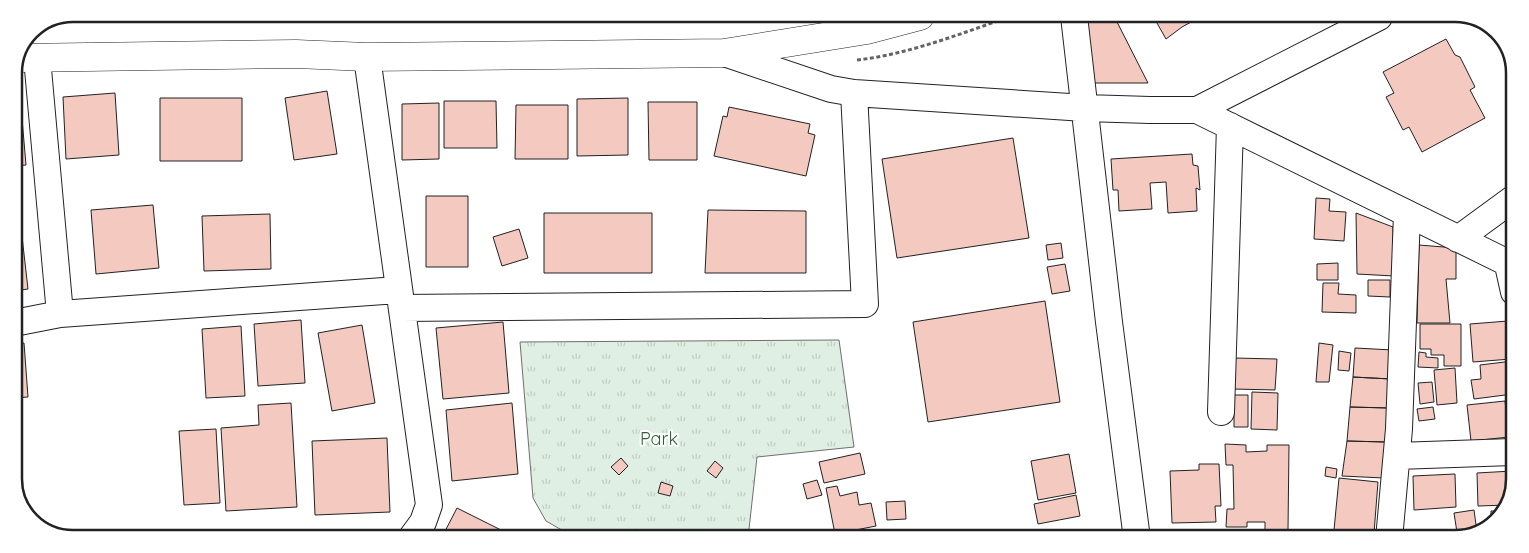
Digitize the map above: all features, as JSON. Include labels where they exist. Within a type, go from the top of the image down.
[{"type":"main road","points":[[28,58],[296,54],[367,57],[724,53],[867,30],[897,22]]},
{"type":"street","points":[[1075,22],[1109,322],[1136,530]]},
{"type":"street","points":[[1197,110],[1369,22]]},
{"type":"street","points":[[724,53],[831,89],[854,92],[1085,108],[1197,110],[1506,263]]},
{"type":"street","points":[[367,57],[429,505],[423,522],[417,530]]},
{"type":"street","points":[[28,58],[60,314]]},
{"type":"street","points":[[23,321],[60,314],[400,299],[865,304],[854,92]]},
{"type":"street","points":[[1221,412],[1230,126]]},
{"type":"street","points":[[1458,239],[1506,204]]},
{"type":"street","points":[[1390,530],[1399,430],[1407,214]]},
{"type":"street","points":[[1397,456],[1506,452]]},
{"type":"green space","name":"Park","points":[[839,340],[854,447],[757,457],[749,530],[562,530],[546,521],[533,498],[520,342]]},
{"type":"building","points":[[1081,22],[1117,22],[1148,83],[1092,83]]},
{"type":"building","points":[[1156,22],[1191,22],[1182,27],[1166,39]]},
{"type":"building","points":[[1446,39],[1455,55],[1460,57],[1475,87],[1470,90],[1485,118],[1422,152],[1409,127],[1403,130],[1386,97],[1394,93],[1383,72]]},
{"type":"building","points":[[327,91],[337,154],[294,160],[285,98]]},
{"type":"building","points":[[115,93],[119,155],[66,159],[63,97]]},
{"type":"building","points":[[160,98],[242,98],[242,161],[160,161]]},
{"type":"building","points":[[628,98],[628,155],[577,156],[577,99]]},
{"type":"building","points":[[444,101],[496,101],[497,148],[444,148]]},
{"type":"building","points":[[648,102],[697,102],[697,160],[649,160]]},
{"type":"building","points":[[439,103],[439,159],[402,160],[402,104]]},
{"type":"building","points":[[516,105],[568,105],[568,159],[515,159]]},
{"type":"building","points":[[729,107],[810,124],[808,133],[815,135],[806,176],[714,156],[723,116],[727,117]]},
{"type":"building","points":[[22,120],[26,165],[22,165]]},
{"type":"building","points":[[1013,138],[1029,238],[897,258],[882,159]]},
{"type":"building","points":[[1192,154],[1193,165],[1198,166],[1200,190],[1196,188],[1197,211],[1168,213],[1166,182],[1150,183],[1152,209],[1119,211],[1118,190],[1113,190],[1111,159]]},
{"type":"building","points":[[426,196],[468,196],[468,267],[426,267]]},
{"type":"building","points":[[1316,198],[1330,199],[1329,211],[1346,212],[1344,241],[1314,239]]},
{"type":"building","points":[[153,205],[159,268],[96,274],[91,210]]},
{"type":"building","points":[[708,210],[806,211],[806,273],[705,273]]},
{"type":"building","points":[[544,213],[652,213],[652,273],[544,273]]},
{"type":"building","points":[[1356,213],[1393,227],[1394,276],[1357,274]]},
{"type":"building","points":[[270,214],[271,269],[204,271],[202,216]]},
{"type":"building","points":[[519,229],[528,258],[502,266],[493,237]]},
{"type":"building","points":[[22,240],[28,289],[23,290]]},
{"type":"building","points":[[1061,243],[1063,258],[1048,260],[1046,245]]},
{"type":"building","points":[[1419,245],[1456,248],[1456,279],[1446,279],[1450,323],[1417,323]]},
{"type":"building","points":[[1338,263],[1338,280],[1317,280],[1317,264]]},
{"type":"building","points":[[1065,264],[1070,291],[1052,294],[1047,267]]},
{"type":"building","points":[[1368,280],[1390,280],[1390,297],[1368,296]]},
{"type":"building","points":[[1323,283],[1339,283],[1338,294],[1356,295],[1356,313],[1322,312]]},
{"type":"building","points":[[1045,301],[1060,402],[928,422],[913,322]]},
{"type":"building","points":[[301,320],[305,383],[258,386],[254,324]]},
{"type":"building","points":[[1506,321],[1506,359],[1473,362],[1470,324]]},
{"type":"building","points":[[503,322],[509,393],[443,399],[436,328]]},
{"type":"building","points":[[1420,324],[1461,324],[1461,366],[1444,366],[1444,355],[1431,355],[1431,349],[1420,349]]},
{"type":"building","points":[[362,325],[375,403],[332,411],[318,333]]},
{"type":"building","points":[[241,326],[245,396],[206,398],[202,329]]},
{"type":"building","points":[[23,343],[28,397],[23,397]]},
{"type":"building","points":[[1319,343],[1333,345],[1329,382],[1316,382]]},
{"type":"building","points":[[1355,348],[1393,350],[1391,379],[1353,377]]},
{"type":"building","points":[[1339,351],[1351,353],[1349,371],[1338,370]]},
{"type":"building","points":[[1419,352],[1426,353],[1426,357],[1438,358],[1438,368],[1418,367]]},
{"type":"building","points":[[1234,358],[1277,359],[1275,390],[1233,389]]},
{"type":"building","points":[[1506,362],[1506,395],[1474,399],[1471,380],[1481,379],[1480,365]]},
{"type":"building","points":[[1455,368],[1457,403],[1437,405],[1434,370]]},
{"type":"building","points":[[1353,377],[1391,379],[1389,408],[1350,407]]},
{"type":"building","points":[[1432,382],[1434,402],[1420,404],[1418,383]]},
{"type":"building","points":[[1252,392],[1278,393],[1277,430],[1251,429]]},
{"type":"building","points":[[1234,395],[1248,395],[1248,427],[1234,427]]},
{"type":"building","points":[[1505,401],[1506,437],[1471,441],[1467,405]]},
{"type":"building","points":[[291,403],[297,507],[226,511],[221,428],[259,425],[258,405]]},
{"type":"building","points":[[512,403],[518,474],[452,481],[446,410]]},
{"type":"building","points":[[1350,407],[1389,408],[1386,442],[1347,441]]},
{"type":"building","points":[[1433,407],[1435,419],[1419,421],[1417,409]]},
{"type":"building","points":[[216,429],[220,503],[184,505],[179,431]]},
{"type":"building","points":[[387,438],[390,512],[315,515],[312,441]]},
{"type":"building","points":[[1347,441],[1386,442],[1384,478],[1342,476]]},
{"type":"building","points":[[1225,444],[1246,445],[1246,452],[1267,451],[1267,445],[1289,445],[1288,530],[1265,530],[1265,522],[1247,522],[1247,527],[1226,527],[1227,509],[1234,509],[1233,465],[1226,465]]},
{"type":"building","points":[[860,453],[865,474],[824,483],[819,462]]},
{"type":"building","points":[[1069,454],[1076,493],[1038,500],[1031,461]]},
{"type":"building","points":[[621,458],[628,466],[619,475],[611,467]]},
{"type":"building","points":[[715,461],[723,468],[716,478],[707,471]]},
{"type":"building","points":[[1199,464],[1219,464],[1221,506],[1215,506],[1216,522],[1172,523],[1170,471],[1199,470]]},
{"type":"building","points":[[1326,467],[1337,469],[1336,478],[1325,476]]},
{"type":"building","points":[[1506,471],[1506,490],[1500,505],[1478,506],[1477,473]]},
{"type":"building","points":[[1455,474],[1456,507],[1414,510],[1413,476]]},
{"type":"building","points":[[1339,478],[1378,482],[1374,530],[1334,530]]},
{"type":"building","points":[[817,480],[822,495],[807,499],[803,484]]},
{"type":"building","points":[[661,482],[673,486],[670,496],[658,493]]},
{"type":"building","points":[[837,486],[840,496],[857,492],[859,505],[871,503],[876,526],[856,530],[834,530],[826,488]]},
{"type":"building","points":[[1076,495],[1080,516],[1038,524],[1034,504]]},
{"type":"building","points":[[905,501],[906,519],[887,520],[886,502]]},
{"type":"building","points":[[457,508],[501,530],[446,530]]},
{"type":"building","points":[[1474,510],[1476,526],[1457,530],[1454,513]]}]
